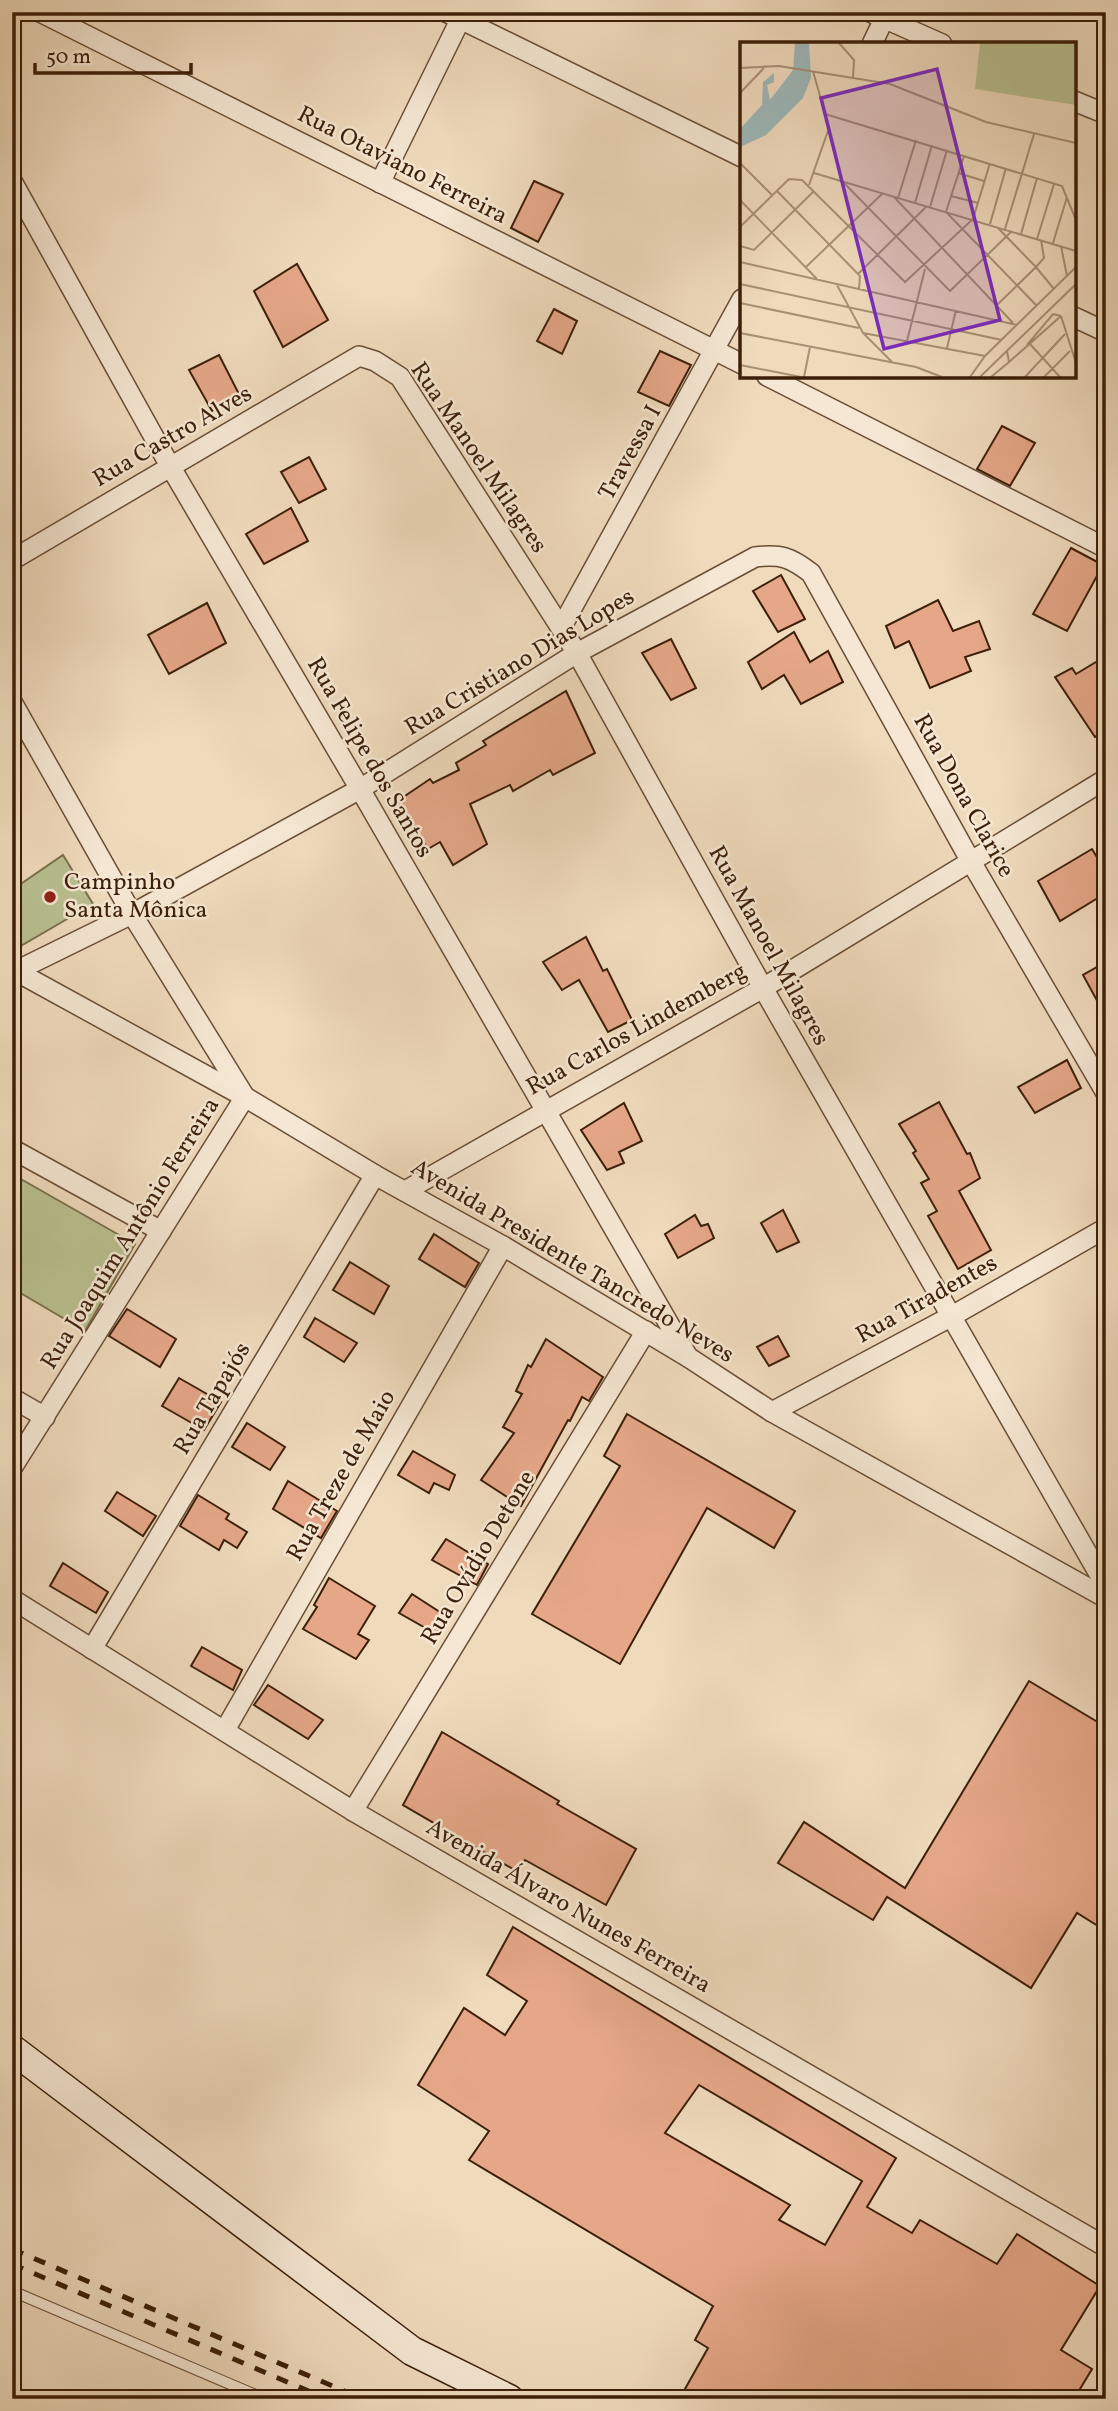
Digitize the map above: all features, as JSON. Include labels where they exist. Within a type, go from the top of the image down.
[{"type":"street","name":"Rua Otaviano Ferreira","points":[[40,12],[740,363]]},
{"type":"street","points":[[380,183],[457,15],[740,156]]},
{"type":"street","points":[[872,42],[877,15],[938,42]]},
{"type":"street","points":[[1076,102],[1106,114]]},
{"type":"street","name":"Rua Felipe dos Santos","points":[[12,181],[170,466],[688,1357]]},
{"type":"street","name":"Travessa I","points":[[561,628],[740,303]]},
{"type":"street","points":[[1076,318],[1106,332]]},
{"type":"street","name":"Rua Castro Alves","points":[[12,561],[359,356]]},
{"type":"street","name":"Rua Manoel Milagres","points":[[359,356],[375,360],[400,377],[577,653],[763,988],[1106,1586]]},
{"type":"street","points":[[770,378],[1106,548]]},
{"type":"street","name":"Rua Dona Clarice","points":[[755,557],[777,554],[795,561],[811,573],[970,860],[1106,1093]]},
{"type":"street","name":"Rua Cristiano Dias Lopes","points":[[13,972],[132,914],[360,789],[577,653],[755,557]]},
{"type":"street","points":[[12,702],[132,914],[246,1097]]},
{"type":"street","name":"Rua Carlos Lindemberg","points":[[405,1191],[763,988],[1106,779]]},
{"type":"street","name":"Avenida Presidente Tancredo Neves","points":[[13,972],[246,1097],[646,1331],[772,1412],[1106,1598]]},
{"type":"street","name":"Rua Joaquim Antônio Ferreira","points":[[12,1468],[246,1097]]},
{"type":"street","points":[[12,1149],[161,1231]]},
{"type":"street","name":"Rua Tapajós","points":[[92,1649],[376,1175]]},
{"type":"street","name":"Rua Tiradentes","points":[[772,1412],[1106,1228]]},
{"type":"street","name":"Rua Treze de Maio","points":[[225,1730],[503,1246]]},
{"type":"street","name":"Rua Ovídio Detone","points":[[353,1811],[646,1331]]},
{"type":"street","points":[[12,1398],[45,1417]]},
{"type":"street","name":"Avenida Álvaro Nunes Ferreira","points":[[12,1600],[353,1811],[1106,2247]]},
{"type":"street","points":[[12,2049],[412,2351],[509,2399]]},
{"type":"lane","points":[[12,2291],[265,2399]]},
{"type":"green space","name":"Campinho Santa Mônica","points":[[63,855],[93,904],[12,951],[12,890]]},
{"type":"green space","points":[[19,1178],[135,1244],[85,1331],[12,1288],[12,1191]]},
{"type":"building","points":[[534,181],[563,194],[538,242],[511,228]]},
{"type":"building","points":[[297,264],[328,320],[283,347],[254,291]]},
{"type":"building","points":[[554,309],[577,321],[562,354],[537,341]]},
{"type":"building","points":[[660,351],[691,365],[669,406],[638,392]]},
{"type":"building","points":[[219,355],[240,396],[212,411],[189,370]]},
{"type":"building","points":[[1002,426],[1035,443],[1010,486],[977,469]]},
{"type":"building","points":[[309,457],[326,489],[299,503],[281,472]]},
{"type":"building","points":[[291,508],[308,541],[264,564],[246,534]]},
{"type":"building","points":[[1071,548],[1103,565],[1067,631],[1033,614]]},
{"type":"building","points":[[781,575],[805,619],[778,632],[753,591]]},
{"type":"building","points":[[938,600],[953,631],[979,621],[990,649],[965,657],[971,671],[930,688],[909,641],[895,648],[886,626]]},
{"type":"building","points":[[207,603],[226,643],[169,674],[148,635]]},
{"type":"building","points":[[794,632],[810,662],[828,651],[843,682],[801,704],[784,675],[762,689],[748,662]]},
{"type":"building","points":[[671,639],[696,688],[671,700],[642,653]]},
{"type":"building","points":[[1106,656],[1106,731],[1095,737],[1055,677],[1072,668],[1076,674]]},
{"type":"building","points":[[566,691],[595,753],[553,775],[550,770],[513,791],[510,785],[470,804],[487,844],[453,865],[440,842],[428,849],[396,802],[430,779],[433,783],[459,770],[456,763],[486,745],[483,741]]},
{"type":"building","points":[[1092,849],[1106,872],[1106,893],[1060,921],[1038,881]]},
{"type":"building","points":[[586,937],[603,971],[607,969],[632,1020],[608,1032],[579,980],[562,990],[543,962]]},
{"type":"building","points":[[1106,962],[1106,1017],[1083,975]]},
{"type":"building","points":[[1067,1060],[1081,1088],[1035,1113],[1018,1087]]},
{"type":"building","points":[[939,1102],[967,1154],[970,1153],[980,1178],[959,1191],[991,1250],[958,1269],[928,1216],[937,1211],[921,1183],[929,1179],[899,1124]]},
{"type":"building","points":[[624,1103],[642,1141],[619,1152],[624,1163],[607,1170],[581,1130]]},
{"type":"building","points":[[783,1210],[799,1242],[777,1252],[761,1223]]},
{"type":"building","points":[[695,1215],[701,1226],[708,1224],[714,1238],[678,1258],[665,1234]]},
{"type":"building","points":[[434,1234],[479,1263],[465,1287],[419,1259]]},
{"type":"building","points":[[350,1262],[389,1286],[374,1314],[333,1290]]},
{"type":"building","points":[[127,1309],[176,1339],[160,1367],[109,1336]]},
{"type":"building","points":[[315,1318],[357,1343],[344,1362],[304,1337]]},
{"type":"building","points":[[778,1336],[789,1356],[769,1366],[757,1347]]},
{"type":"building","points":[[546,1339],[603,1377],[589,1401],[582,1397],[521,1506],[481,1480],[514,1433],[503,1427],[522,1394],[516,1391],[528,1365],[531,1367]]},
{"type":"building","points":[[179,1378],[221,1402],[204,1430],[162,1406]]},
{"type":"building","points":[[627,1414],[795,1511],[774,1548],[707,1508],[620,1664],[532,1614],[620,1466],[604,1456]]},
{"type":"building","points":[[247,1423],[285,1447],[270,1470],[232,1447]]},
{"type":"building","points":[[413,1451],[455,1475],[449,1490],[434,1483],[429,1493],[398,1475]]},
{"type":"building","points":[[288,1481],[337,1511],[321,1538],[273,1509]]},
{"type":"building","points":[[117,1492],[156,1516],[143,1536],[105,1511]]},
{"type":"building","points":[[198,1495],[229,1514],[226,1519],[247,1532],[237,1548],[224,1540],[219,1550],[180,1526]]},
{"type":"building","points":[[446,1539],[488,1564],[477,1585],[432,1560]]},
{"type":"building","points":[[63,1563],[108,1592],[96,1613],[50,1586]]},
{"type":"building","points":[[329,1578],[375,1606],[358,1634],[369,1640],[356,1659],[303,1629],[317,1607],[314,1605]]},
{"type":"building","points":[[412,1594],[446,1616],[436,1634],[399,1613]]},
{"type":"building","points":[[202,1647],[242,1670],[233,1690],[191,1666]]},
{"type":"building","points":[[1029,1681],[1106,1727],[1106,1914],[1098,1926],[1077,1913],[1031,1988],[887,1897],[873,1920],[778,1863],[804,1822],[905,1888]]},
{"type":"building","points":[[268,1685],[323,1720],[308,1739],[254,1705]]},
{"type":"building","points":[[442,1732],[559,1801],[557,1804],[636,1849],[606,1905],[525,1860],[518,1872],[403,1805]]},
{"type":"building","points":[[513,1927],[896,2158],[867,2207],[912,2233],[920,2220],[997,2264],[1017,2234],[1100,2286],[1061,2350],[1092,2369],[1074,2399],[701,2399],[685,2389],[708,2348],[695,2340],[713,2306],[469,2160],[489,2131],[418,2085],[464,2008],[505,2035],[527,2001],[487,1975]],"holes":[[[699,2085],[862,2181],[825,2245],[779,2220],[790,2205],[665,2133]]]},
{"type":"railway","points":[[12,2249],[363,2399]]},
{"type":"railway","points":[[12,2264],[327,2399]]},
{"type":"place","name":"Campinho Santa Mônica","points":[[50,897]]}]
